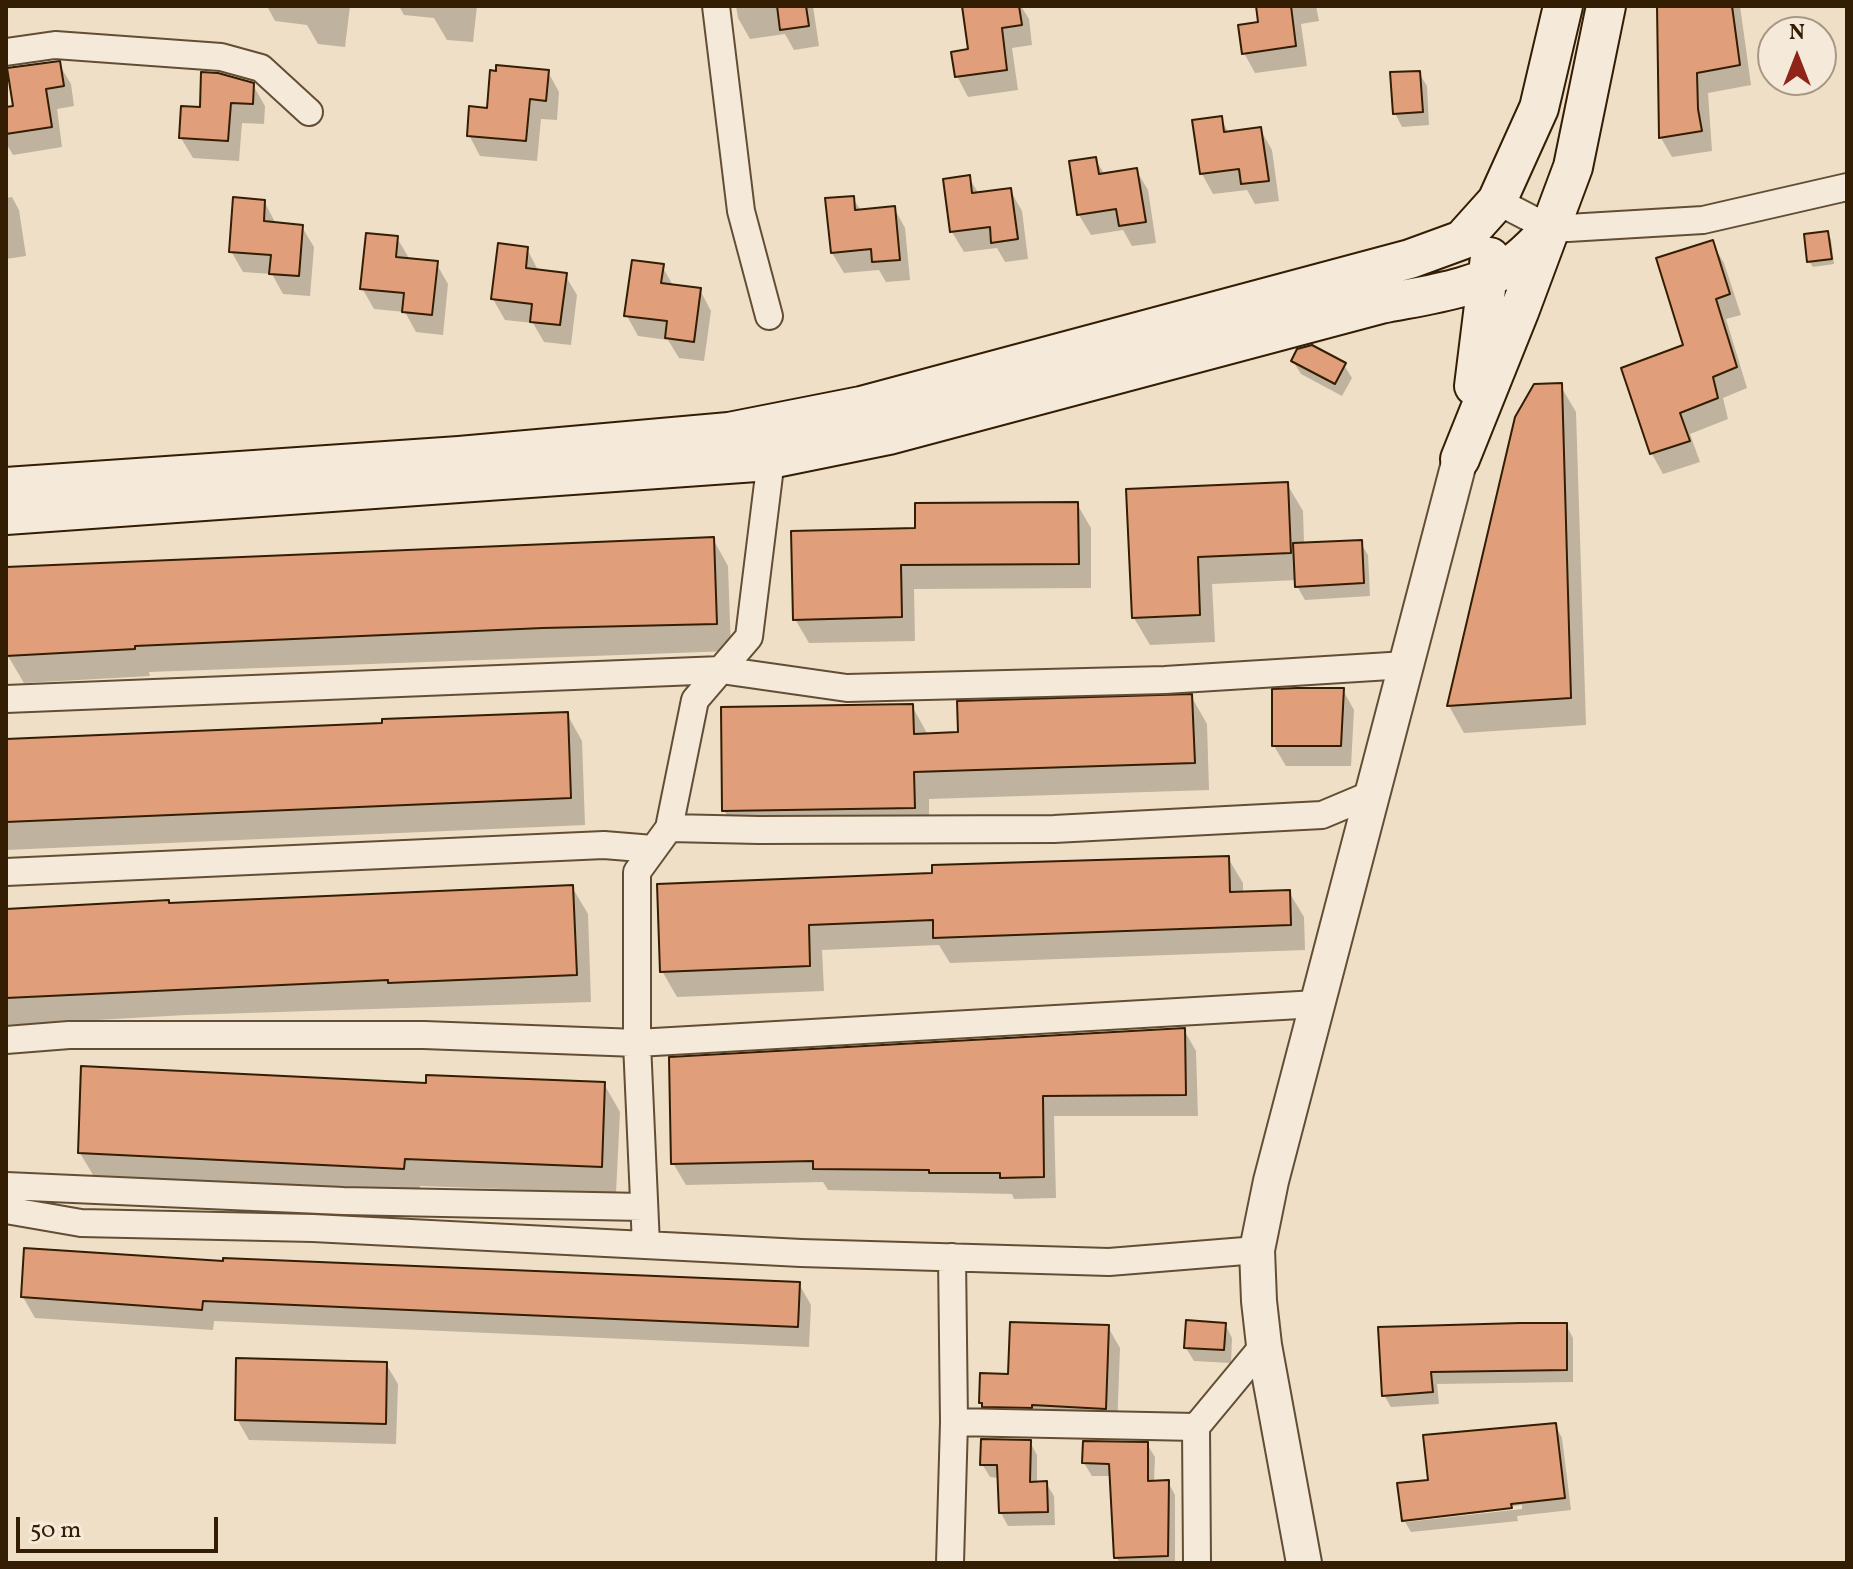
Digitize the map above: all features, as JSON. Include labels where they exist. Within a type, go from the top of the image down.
[{"type":"main road","points":[[1460,459],[1479,360],[1497,201],[1539,108],[1563,6]]},
{"type":"main road","points":[[1460,459],[1573,167],[1606,6]]},
{"type":"main road","points":[[6,487],[459,456],[744,430],[861,406],[1410,259],[1462,240],[1497,201]]},
{"type":"main road","points":[[6,515],[558,478],[771,459],[889,435],[1487,278],[1514,263],[1551,229]]},
{"type":"street","points":[[716,6],[741,211],[769,316]]},
{"type":"street","points":[[6,52],[55,45],[221,57],[261,68],[309,112]]},
{"type":"street","points":[[1497,201],[1551,229],[1703,220],[1847,187]]},
{"type":"street","points":[[646,1245],[637,1043],[637,872],[661,838],[695,700],[749,637],[771,459]]},
{"type":"street","points":[[1304,1563],[1264,1345],[1257,1250],[1271,1181],[1460,459]]},
{"type":"street","points":[[6,699],[721,670],[847,688],[1165,680],[1406,665]]},
{"type":"street","points":[[6,872],[604,845],[759,830],[1054,829],[1322,815],[1372,794]]},
{"type":"street","points":[[6,1040],[69,1035],[424,1035],[637,1043],[1317,1004]]},
{"type":"street","points":[[6,1186],[343,1201],[643,1207]]},
{"type":"street","points":[[6,1210],[81,1223],[313,1228],[952,1257],[1109,1262],[1257,1250]]},
{"type":"street","points":[[950,1563],[954,1422],[952,1257]]},
{"type":"street","points":[[1197,1563],[1196,1427],[1264,1345]]},
{"type":"street","points":[[954,1422],[1196,1427]]},
{"type":"building","points":[[777,6],[806,6],[809,26],[780,30]]},
{"type":"building","points":[[962,6],[1019,6],[1022,25],[1002,28],[1007,70],[955,77],[951,52],[968,49]]},
{"type":"building","points":[[1256,6],[1291,6],[1296,46],[1242,54],[1238,25],[1258,22]]},
{"type":"building","points":[[1657,6],[1732,6],[1740,65],[1697,73],[1702,131],[1659,138]]},
{"type":"building","points":[[60,61],[64,86],[46,89],[52,127],[6,134],[6,107],[13,106],[7,68]]},
{"type":"building","points":[[496,65],[549,70],[546,101],[530,99],[526,141],[467,136],[469,106],[487,108],[490,70],[496,71]]},
{"type":"building","points":[[1420,71],[1423,112],[1393,114],[1390,72]]},
{"type":"building","points":[[201,72],[218,73],[254,83],[253,104],[231,103],[228,141],[179,138],[181,106],[200,107]]},
{"type":"building","points":[[1222,116],[1224,132],[1261,127],[1269,181],[1241,184],[1239,169],[1200,174],[1192,120]]},
{"type":"building","points":[[1096,157],[1099,174],[1137,168],[1146,222],[1119,226],[1116,209],[1077,215],[1069,161]]},
{"type":"building","points":[[970,175],[972,193],[1011,188],[1018,239],[991,243],[990,227],[950,232],[943,179]]},
{"type":"building","points":[[854,196],[855,210],[895,206],[900,260],[872,262],[871,249],[831,253],[825,198]]},
{"type":"building","points":[[233,197],[265,200],[264,221],[303,225],[299,276],[269,274],[271,255],[229,252]]},
{"type":"building","points":[[1828,231],[1832,259],[1807,262],[1804,234]]},
{"type":"building","points":[[366,233],[398,236],[396,257],[438,261],[432,315],[402,312],[404,293],[360,289]]},
{"type":"building","points":[[1713,240],[1730,294],[1716,299],[1737,367],[1713,377],[1718,398],[1680,413],[1690,441],[1650,454],[1621,368],[1683,345],[1656,258]]},
{"type":"building","points":[[498,243],[528,247],[526,268],[567,273],[560,325],[530,322],[532,304],[491,299]]},
{"type":"building","points":[[632,260],[664,264],[661,283],[701,288],[694,342],[665,338],[667,321],[624,316]]},
{"type":"building","points":[[1312,345],[1346,363],[1335,384],[1291,361],[1297,349]]},
{"type":"building","points":[[1562,383],[1571,698],[1447,706],[1515,417],[1534,384]]},
{"type":"building","points":[[1288,482],[1291,553],[1198,557],[1200,615],[1132,618],[1126,489]]},
{"type":"building","points":[[1078,502],[1079,564],[901,565],[902,617],[793,620],[791,531],[915,528],[915,503]]},
{"type":"building","points":[[714,537],[717,624],[543,628],[135,646],[135,649],[6,656],[6,567]]},
{"type":"building","points":[[1362,540],[1364,583],[1295,587],[1293,543]]},
{"type":"building","points":[[1344,688],[1341,746],[1272,746],[1272,689]]},
{"type":"building","points":[[1192,694],[1195,763],[914,772],[915,808],[722,811],[721,707],[913,704],[914,734],[958,732],[957,701]]},
{"type":"building","points":[[568,712],[571,798],[6,822],[6,739]]},
{"type":"building","points":[[1229,856],[1230,892],[1290,890],[1291,925],[933,938],[933,920],[809,925],[810,966],[660,972],[657,884],[932,873],[932,865]]},
{"type":"building","points":[[573,885],[577,975],[388,983],[388,980],[6,998],[6,909]]},
{"type":"building","points":[[1185,1028],[1186,1095],[1043,1096],[1044,1177],[1000,1178],[1000,1173],[929,1173],[929,1170],[813,1169],[813,1161],[671,1164],[669,1057]]},
{"type":"building","points":[[81,1066],[426,1083],[426,1075],[605,1082],[602,1167],[405,1159],[404,1169],[78,1153]]},
{"type":"building","points":[[24,1248],[223,1261],[223,1258],[800,1282],[798,1327],[203,1301],[202,1310],[21,1297]]},
{"type":"building","points":[[1186,1320],[1226,1323],[1224,1350],[1184,1348]]},
{"type":"building","points":[[1010,1322],[1109,1325],[1106,1409],[1032,1405],[1032,1408],[982,1407],[979,1403],[980,1373],[1008,1374]]},
{"type":"building","points":[[1567,1323],[1567,1370],[1431,1372],[1433,1392],[1382,1396],[1378,1327]]},
{"type":"building","points":[[236,1358],[387,1362],[386,1424],[235,1420]]},
{"type":"building","points":[[1556,1423],[1565,1498],[1511,1504],[1512,1508],[1402,1521],[1397,1483],[1428,1480],[1423,1435]]},
{"type":"building","points":[[981,1439],[1031,1440],[1030,1482],[1047,1481],[1048,1512],[999,1513],[997,1465],[980,1465]]},
{"type":"building","points":[[1083,1441],[1148,1442],[1148,1481],[1169,1480],[1168,1556],[1114,1558],[1109,1464],[1082,1463]]}]
